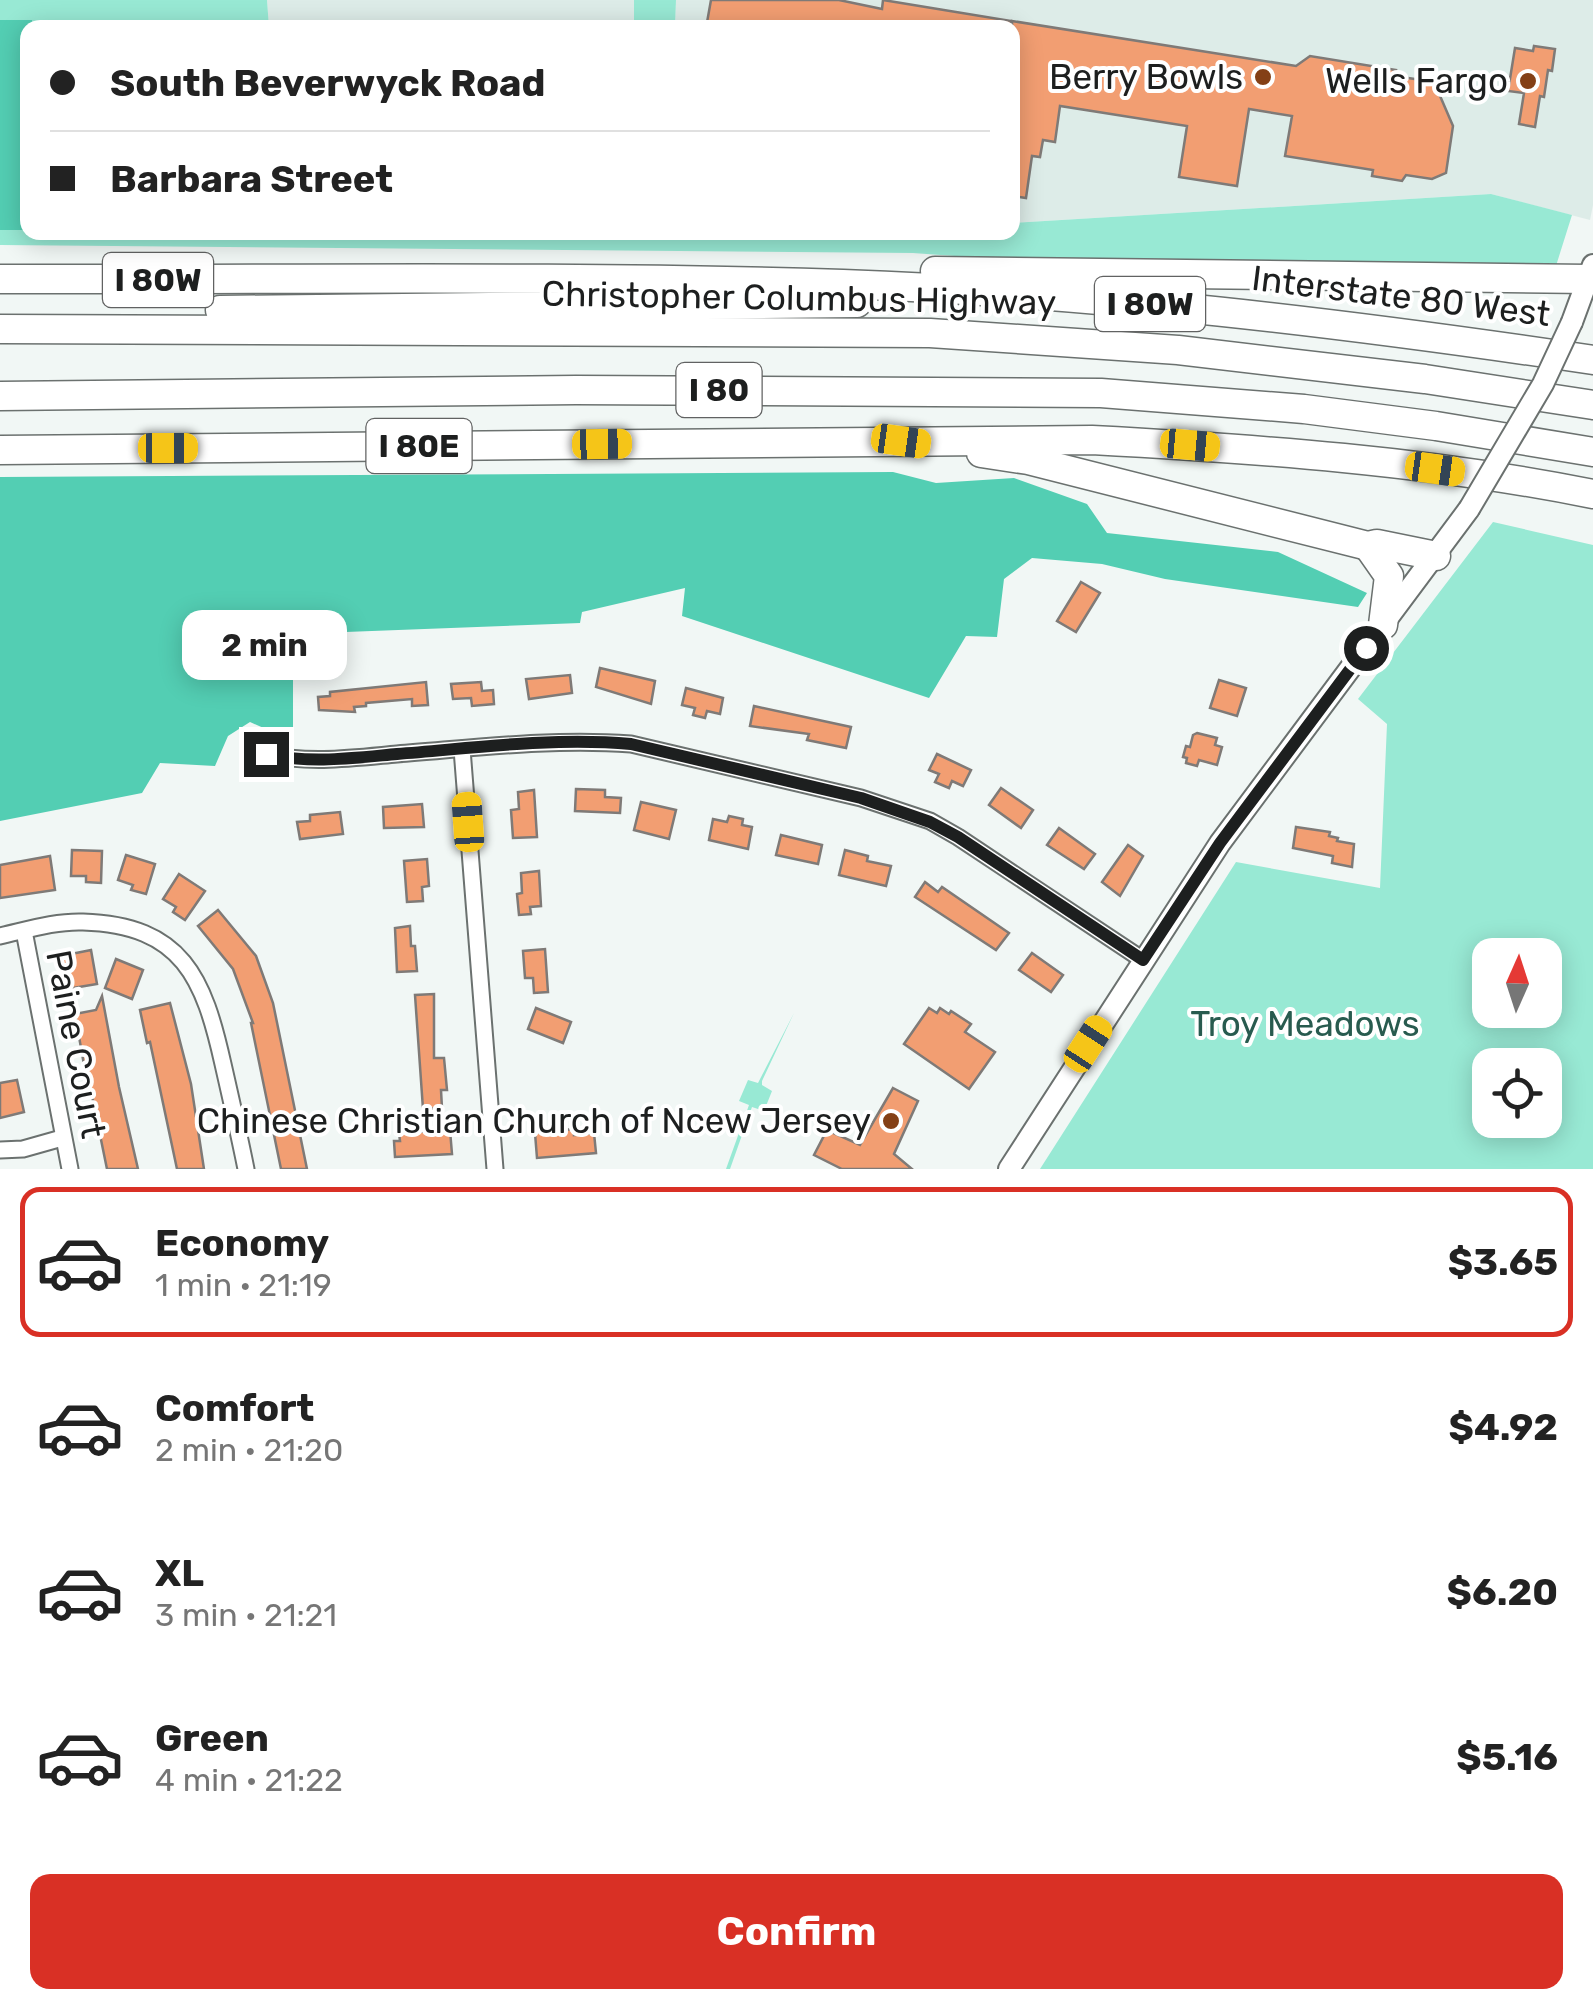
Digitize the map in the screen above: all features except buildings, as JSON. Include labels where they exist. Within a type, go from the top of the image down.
[{"type":"highway","points":[[846,284],[895,271],[1591,272]]},
{"type":"highway","name":"Interstate 80 West","points":[[0,279],[846,284],[1302,319],[1593,360]]},
{"type":"highway","points":[[41,329],[92,312],[869,303],[1157,316],[1452,340]]},
{"type":"highway","name":"Christopher Columbus Highway","points":[[0,328],[930,333],[1195,352],[1425,379],[1593,405]]},
{"type":"highway","name":"I 80","points":[[0,396],[576,390],[1101,393],[1323,411],[1593,452]]},
{"type":"highway","name":"I 80E","points":[[0,450],[1092,440],[1190,445],[1435,469],[1593,494]]},
{"type":"highway","points":[[901,441],[1028,460],[1368,546],[1377,544],[1436,556]]},
{"type":"highway","points":[[1368,546],[1389,576],[1383,625]]},
{"type":"main road","points":[[1009,1169],[1220,843],[1469,509],[1517,432],[1572,322],[1591,272]]},
{"type":"street","points":[[266,754],[292,760],[566,741],[631,744],[900,810],[958,837],[1143,960]]},
{"type":"street","points":[[462,749],[496,1169]]},
{"type":"street","points":[[0,936],[61,922],[104,924],[141,934],[184,961],[206,996],[246,1169]]},
{"type":"street","name":"Paine Court","points":[[24,931],[70,1169]]},
{"type":"street","points":[[0,1150],[22,1149],[62,1138]]},
{"type":"shaded area","points":[[267,0],[634,0],[634,20],[268,20]]},
{"type":"shaded area","points":[[676,0],[1593,0],[1590,220],[1491,194],[1020,223],[1020,20],[675,20]]},
{"type":"green space","points":[[0,0],[267,0],[268,20],[20,20],[20,240],[1020,240],[1020,223],[1491,194],[1572,215],[1555,269],[1106,267],[913,253],[0,245]]},
{"type":"green space","points":[[634,0],[676,0],[675,20],[634,20]]},
{"type":"green space","points":[[0,20],[20,20],[20,230],[0,230]]},
{"type":"green space","points":[[893,472],[936,483],[1014,478],[1087,504],[1107,533],[1278,552],[1367,593],[1358,607],[1165,579],[1102,564],[1032,558],[1004,579],[997,637],[966,636],[929,698],[682,616],[685,588],[582,612],[580,623],[293,634],[293,741],[250,722],[228,736],[215,766],[160,763],[142,793],[0,821],[0,477]]},
{"type":"green space","name":"Troy Meadows","points":[[1493,522],[1593,545],[1593,1169],[1040,1169],[1236,862],[1380,888],[1387,724],[1358,699]]},
{"type":"green space","points":[[794,1013],[762,1081],[772,1091],[764,1111],[752,1107],[730,1169],[726,1169],[749,1105],[739,1101],[748,1080],[758,1083]]},
{"type":"place","name":"Berry Bowls","points":[[1263,77]]},
{"type":"place","name":"Wells Fargo","points":[[1528,81]]},
{"type":"place","name":"Chinese Christian Church of Ncew Jersey","points":[[891,1121]]},
{"type":"route","points":[[266,754],[292,760],[330,760],[539,742],[631,744],[861,798],[930,822],[958,837],[1143,960],[1220,843],[1366,648]]}]
